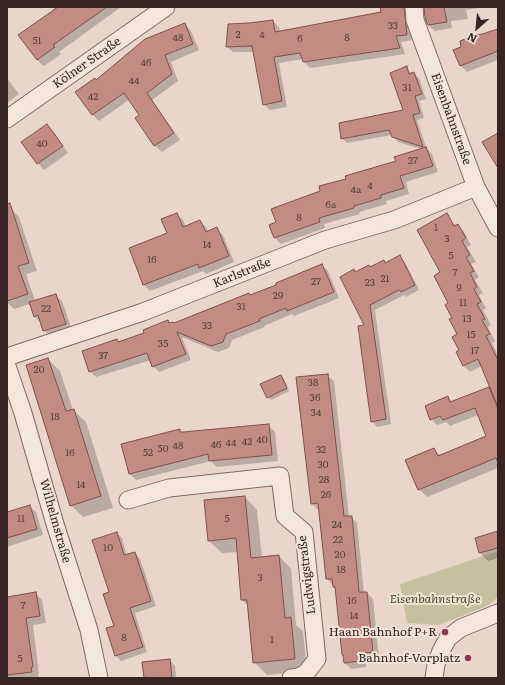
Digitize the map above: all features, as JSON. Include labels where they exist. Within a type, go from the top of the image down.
[{"type":"street","name":"Kölner Straße","points":[[7,119],[166,7]]},
{"type":"street","name":"Eisenbahnstraße","points":[[414,7],[415,20],[476,187],[498,228]]},
{"type":"street","name":"Karlstraße","points":[[7,357],[143,312],[325,240],[394,220],[476,187]]},
{"type":"street","name":"Wilhelmstraße","points":[[7,366],[23,413],[55,524],[89,630],[99,678]]},
{"type":"street","name":"Ludwigstraße","points":[[128,500],[169,488],[280,476],[285,516],[304,532],[317,659],[306,673],[299,677],[291,678]]},
{"type":"street","points":[[434,678],[436,664],[448,638],[461,628],[498,613]]},
{"type":"green space","name":"Eisenbahnstraße","points":[[498,551],[498,597],[487,606],[439,625],[407,623],[400,584]]},
{"type":"building","points":[[58,7],[107,7],[53,45],[55,47],[37,60],[18,35]]},
{"type":"building","points":[[380,7],[404,7],[407,35],[396,36],[400,48],[303,62],[300,53],[274,57],[282,101],[263,105],[252,46],[226,47],[228,24],[273,20],[275,32],[381,12]]},
{"type":"building","points":[[424,7],[444,7],[447,22],[428,25],[425,18]]},
{"type":"building","points":[[185,23],[193,44],[165,55],[172,74],[147,93],[174,133],[154,146],[135,118],[139,115],[124,93],[92,115],[75,92],[95,78],[96,80],[145,39]]},
{"type":"building","points":[[498,29],[498,51],[460,66],[453,50],[461,47],[460,41]]},
{"type":"building","points":[[407,66],[409,74],[414,72],[422,94],[415,96],[420,113],[413,115],[423,147],[392,137],[389,130],[341,139],[339,123],[403,110],[390,73]]},
{"type":"building","points":[[47,124],[63,146],[37,164],[21,142]]},
{"type":"building","points":[[498,133],[498,168],[482,142]]},
{"type":"building","points":[[426,147],[433,166],[400,176],[404,188],[381,195],[381,198],[354,206],[354,208],[319,218],[320,222],[274,238],[269,225],[276,222],[271,209],[320,191],[319,186],[346,179],[345,176],[396,161],[394,157]]},
{"type":"building","points":[[10,203],[29,263],[18,266],[28,294],[7,301],[7,204]]},
{"type":"building","points":[[177,213],[183,227],[200,220],[206,232],[217,227],[229,256],[199,268],[198,264],[143,285],[129,248],[167,233],[161,219]]},
{"type":"building","points":[[447,213],[454,226],[458,224],[466,238],[462,241],[470,255],[466,257],[474,271],[470,273],[477,287],[474,289],[481,302],[477,304],[485,319],[482,320],[490,334],[486,336],[498,360],[498,407],[478,359],[463,366],[456,352],[459,350],[452,337],[457,334],[449,319],[452,318],[445,305],[448,303],[434,276],[440,272],[417,230]]},
{"type":"building","points":[[400,255],[415,285],[401,292],[399,290],[370,305],[386,419],[371,422],[358,326],[364,325],[340,277],[354,269],[355,272],[384,260],[385,263]]},
{"type":"building","points":[[322,264],[334,292],[287,311],[286,308],[259,319],[260,321],[226,334],[223,342],[211,346],[177,332],[186,354],[152,367],[147,353],[89,372],[82,351],[117,339],[118,342],[144,333],[143,330],[168,320],[169,323],[174,323],[249,293],[250,295],[276,285],[276,283]]},
{"type":"building","points":[[56,294],[66,324],[43,331],[38,315],[34,317],[29,302]]},
{"type":"building","points":[[48,358],[66,411],[74,409],[101,496],[70,506],[26,365]]},
{"type":"building","points":[[328,374],[344,516],[352,516],[359,592],[367,592],[373,652],[359,654],[360,661],[344,663],[335,587],[333,587],[332,579],[326,579],[318,503],[311,504],[296,377]]},
{"type":"building","points":[[281,375],[287,388],[267,398],[260,384]]},
{"type":"building","points":[[489,387],[498,409],[498,463],[496,458],[418,490],[405,460],[434,448],[438,456],[486,436],[475,408],[443,420],[440,416],[430,420],[425,406],[448,396],[450,402]]},
{"type":"building","points":[[269,424],[272,455],[209,461],[208,454],[129,474],[121,444],[180,429],[180,432],[183,432]]},
{"type":"building","points":[[245,496],[251,558],[279,555],[285,618],[291,617],[295,659],[253,663],[247,600],[241,600],[236,538],[208,541],[204,500]]},
{"type":"building","points":[[30,505],[37,529],[7,538],[7,512]]},
{"type":"building","points":[[498,531],[498,548],[479,553],[475,538]]},
{"type":"building","points":[[117,532],[124,555],[135,552],[151,601],[130,608],[143,647],[115,656],[106,628],[114,626],[103,594],[109,592],[92,540]]},
{"type":"building","points":[[36,592],[40,616],[26,618],[33,667],[31,667],[32,672],[7,675],[7,597]]},
{"type":"building","points":[[170,659],[172,678],[144,678],[142,662]]},
{"type":"place","name":"Haan Bahnhof P+R","points":[[445,632]]},
{"type":"place","name":"Bahnhof-Vorplatz","points":[[468,658]]}]
